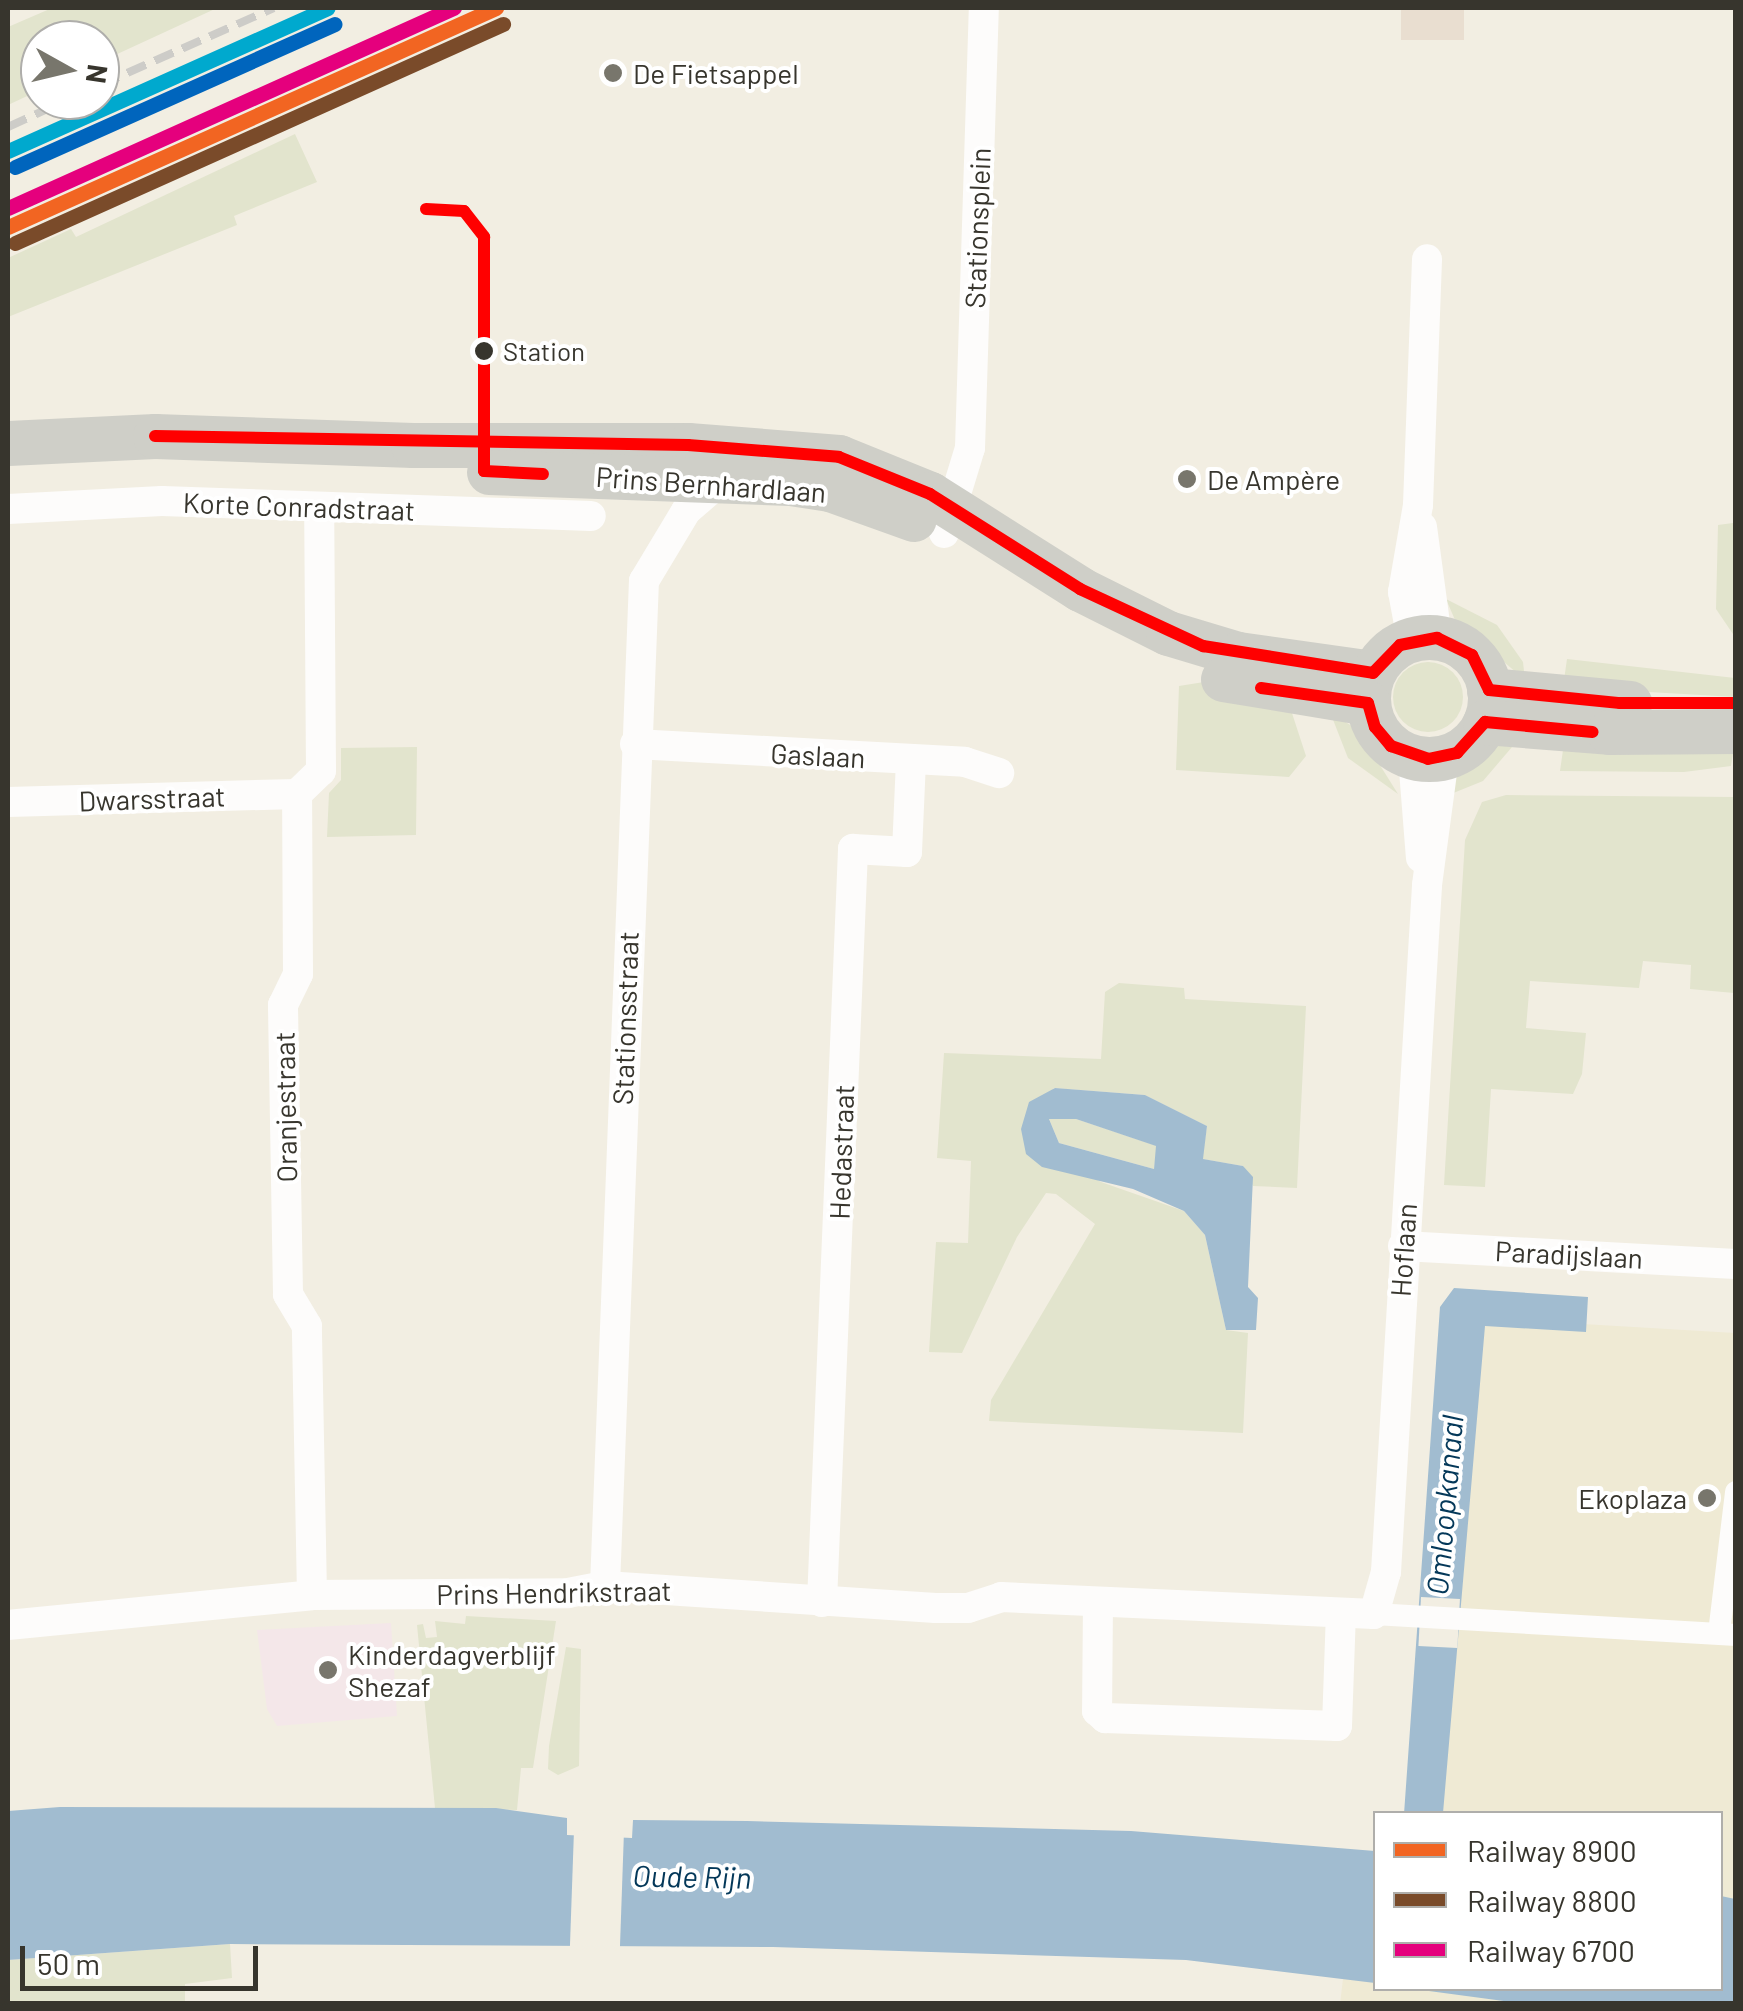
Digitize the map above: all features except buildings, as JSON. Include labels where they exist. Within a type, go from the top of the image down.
[{"type":"main road","name":"Prins Bernhardlaan","points":[[8,443],[155,436],[794,451],[839,457],[949,520],[1168,633],[1371,688]]},
{"type":"main road","name":"Prins Bernhardlaan","points":[[8,469],[134,462],[724,479],[830,489],[949,520]]},
{"type":"main road","points":[[1425,639],[1472,655],[1487,706],[1469,744],[1428,758],[1382,738],[1371,688],[1389,652],[1425,639]]},
{"type":"main road","points":[[1487,706],[1736,702]]},
{"type":"main road","points":[[1487,706],[1609,732],[1736,731]]},
{"type":"street","name":"Stationsplein","points":[[949,520],[970,448],[984,8]]},
{"type":"street","points":[[1425,639],[1418,506],[1427,259]]},
{"type":"street","name":"Stationsstraat","points":[[604,1586],[644,581],[686,511],[724,479]]},
{"type":"street","name":"Korte Conradstraat","points":[[8,509],[85,501],[591,516]]},
{"type":"street","points":[[296,794],[321,771],[319,507]]},
{"type":"street","name":"Gaslaan","points":[[635,744],[965,762],[999,773]]},
{"type":"street","name":"Hoflaan","points":[[1374,1614],[1386,1572],[1427,885],[1412,802],[1428,758]]},
{"type":"street","name":"Hedastraat","points":[[822,1602],[853,850],[907,852],[911,759]]},
{"type":"street","name":"Dwarsstraat","points":[[8,802],[296,794]]},
{"type":"street","name":"Oranjestraat","points":[[296,794],[298,974],[284,1004],[288,1294],[306,1326],[312,1596]]},
{"type":"street","name":"Paradijslaan","points":[[1403,1246],[1736,1264]]},
{"type":"street","points":[[1727,1634],[1736,1492]]},
{"type":"street","name":"Prins Hendrikstraat","points":[[8,1625],[312,1596],[568,1593],[604,1586],[822,1602],[968,1608],[1000,1597],[1727,1634]]},
{"type":"street","points":[[1098,1603],[1097,1711],[1105,1718],[1337,1726],[1341,1614]]},
{"type":"shaded area","points":[[1401,8],[1464,8],[1464,40],[1401,40]]},
{"type":"shaded area","points":[[1480,1318],[1735,1333],[1735,2003],[1340,2004],[1345,1962],[1373,1927],[1373,1991],[1723,1991],[1723,1811],[1432,1811]]},
{"type":"shaded area","name":"Kinderdagverblijf Shezaf","points":[[391,1623],[397,1716],[277,1726],[267,1709],[257,1630]]},
{"type":"green space","points":[[52,8],[217,8],[120,53],[120,20],[24,20]]},
{"type":"green space","points":[[20,22],[20,99],[8,105],[8,27]]},
{"type":"green space","points":[[295,134],[317,182],[234,216],[237,225],[8,317],[8,258],[71,229],[76,237]]},
{"type":"green space","points":[[1733,523],[1735,637],[1716,609],[1718,525]]},
{"type":"green space","points":[[1446,599],[1497,625],[1523,662],[1525,680],[1455,620]]},
{"type":"green space","points":[[1567,659],[1735,678],[1735,697],[1563,687]]},
{"type":"green space","points":[[1428,662],[1453,672],[1463,697],[1453,722],[1428,732],[1403,722],[1393,697],[1403,672]]},
{"type":"green space","points":[[1204,682],[1290,707],[1306,756],[1289,777],[1176,770],[1179,686]]},
{"type":"green space","points":[[1330,712],[1358,730],[1398,794],[1348,758]]},
{"type":"green space","points":[[1518,740],[1483,781],[1446,796],[1455,770],[1493,746]]},
{"type":"green space","points":[[1735,740],[1731,766],[1684,772],[1560,771],[1564,743]]},
{"type":"green space","points":[[417,747],[416,835],[327,837],[329,793],[341,780],[341,748]]},
{"type":"green space","points":[[1506,795],[1735,797],[1734,993],[1690,989],[1691,965],[1643,961],[1639,988],[1530,981],[1526,1028],[1586,1033],[1582,1074],[1573,1094],[1491,1089],[1485,1187],[1444,1185],[1465,840],[1482,802]]},
{"type":"green space","points":[[1119,983],[1184,988],[1185,999],[1306,1006],[1297,1188],[1253,1186],[1243,1166],[1202,1159],[1207,1126],[1145,1095],[1054,1088],[1021,1129],[1101,1182],[1184,1211],[1205,1235],[1226,1330],[1248,1333],[1243,1433],[989,1421],[991,1400],[1095,1224],[1056,1194],[1046,1193],[1017,1237],[962,1353],[929,1352],[936,1242],[968,1243],[971,1161],[937,1158],[944,1053],[1101,1059],[1105,992]]},
{"type":"green space","points":[[1049,1119],[1076,1119],[1157,1146],[1154,1169],[1059,1143]]},
{"type":"green space","points":[[466,1616],[556,1621],[533,1768],[521,1768],[517,1810],[435,1808],[417,1625],[423,1624],[426,1638],[437,1637],[435,1621],[465,1624]]},
{"type":"green space","points":[[566,1647],[581,1649],[579,1766],[558,1775],[548,1769],[549,1746]]},
{"type":"green space","points":[[230,1944],[232,1978],[185,1984],[185,2003],[8,2004],[8,1960]]},
{"type":"water","points":[[1055,1088],[1145,1095],[1207,1126],[1203,1159],[1243,1166],[1253,1177],[1248,1287],[1258,1298],[1256,1330],[1226,1330],[1205,1235],[1184,1211],[1133,1189],[1042,1167],[1026,1154],[1021,1129],[1029,1102]],"holes":[[[1049,1119],[1076,1119],[1156,1146],[1154,1169],[1059,1143]]]},
{"type":"water","name":"Omloopkanaal","points":[[1454,1288],[1588,1297],[1586,1332],[1485,1326],[1443,1811],[1404,1811],[1440,1307]]},
{"type":"water","name":"Oude Rijn","points":[[60,1807],[496,1808],[567,1818],[567,1835],[632,1838],[633,1820],[747,1821],[1131,1831],[1373,1851],[1373,1983],[1186,1960],[773,1947],[230,1944],[8,1960],[8,1811]]},
{"type":"water","points":[[1723,1896],[1735,1899],[1735,2003],[1526,2004],[1429,1991],[1723,1991]]},
{"type":"pier","points":[[1421,1597],[1460,1599],[1457,1648],[1418,1646]]},
{"type":"pier","points":[[574,1830],[624,1832],[620,1951],[570,1949]]},
{"type":"railway","points":[[120,76],[274,8]]},
{"type":"railway","points":[[8,127],[23,120]]},
{"type":"rail line","name":"6700","points":[[8,208],[454,8]]},
{"type":"rail line","name":"8900","points":[[8,227],[496,8]]},
{"type":"rail line","name":"8800","points":[[15,243],[503,24]]},
{"type":"transit line","points":[[8,151],[328,8]]},
{"type":"transit line","points":[[15,167],[335,24]]},
{"type":"transit line","points":[[426,209],[464,211],[484,237],[484,471],[543,474]]},
{"type":"transit line","points":[[155,436],[688,445],[839,457],[930,494],[1080,589],[1203,646],[1373,673],[1400,645],[1437,638],[1472,655],[1489,690],[1620,703],[1736,703]]},
{"type":"transit line","points":[[1261,688],[1368,703],[1375,727],[1391,746],[1428,759],[1457,753],[1485,722],[1593,732]]},
{"type":"place","name":"De Fietsappel","points":[[613,73]]},
{"type":"place","name":"Station","points":[[484,351]]},
{"type":"place","name":"De Ampère","points":[[1187,479]]},
{"type":"place","name":"Ekoplaza","points":[[1707,1498]]},
{"type":"place","name":"Kinderdagverblijf Shezaf","points":[[328,1670]]}]
